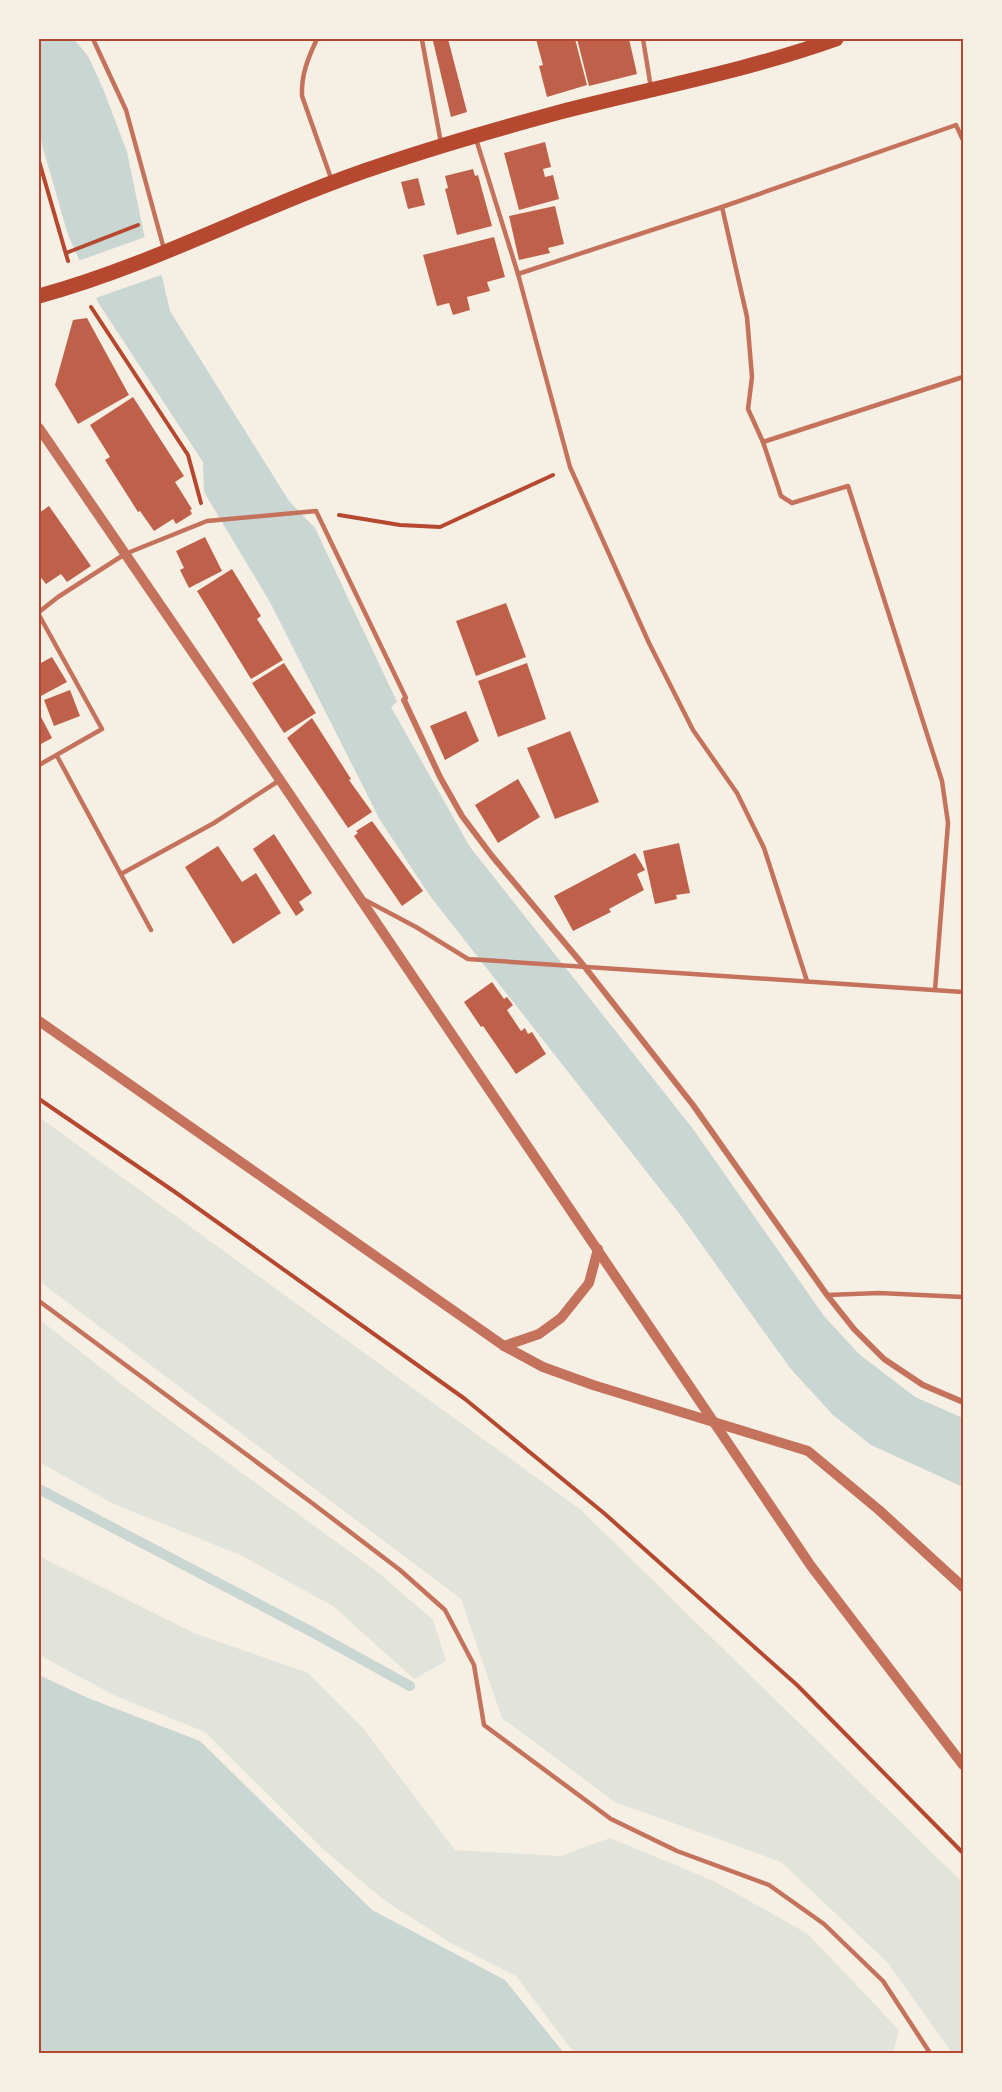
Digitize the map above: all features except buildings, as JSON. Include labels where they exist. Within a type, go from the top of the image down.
[{"type":"main road","points":[[40,297],[161,252],[332,182],[441,146],[560,112],[744,69],[836,39]]},
{"type":"street","points":[[39,428],[360,897],[811,1566],[963,1765]]},
{"type":"street","points":[[404,700],[440,777],[462,816],[693,1105],[827,1295],[854,1329],[884,1359],[923,1385],[963,1402]]},
{"type":"street","points":[[39,1021],[504,1346],[543,1367],[635,1399],[712,1420],[808,1451],[879,1510],[963,1587]]},
{"type":"street","points":[[504,1346],[539,1334],[561,1318],[589,1283],[598,1250]]},
{"type":"lane","points":[[93,39],[126,110],[155,219],[161,252]]},
{"type":"lane","points":[[317,39],[307,61],[302,81],[302,96],[332,182]]},
{"type":"lane","points":[[643,39],[651,91]]},
{"type":"lane","points":[[422,40],[441,146]]},
{"type":"lane","points":[[518,274],[722,207],[963,122]]},
{"type":"lane","points":[[956,125],[963,140]]},
{"type":"lane","points":[[476,136],[518,274],[570,467],[650,643],[693,730],[737,793],[764,848],[807,981]]},
{"type":"lane","points":[[722,207],[747,317],[752,377],[748,409],[782,496],[792,503],[848,486],[942,781],[948,823],[935,990]]},
{"type":"lane","points":[[762,442],[963,377]]},
{"type":"lane","points":[[39,765],[102,729],[39,614],[58,597],[125,554],[207,521],[316,511],[406,698],[404,700]]},
{"type":"lane","points":[[57,756],[151,930]]},
{"type":"lane","points":[[121,874],[214,823],[280,780]]},
{"type":"lane","points":[[360,897],[416,927],[468,959],[963,992]]},
{"type":"lane","points":[[827,1295],[879,1293],[963,1297]]},
{"type":"lane","points":[[39,1301],[312,1503],[400,1570],[445,1610],[474,1665],[484,1725],[611,1819],[677,1851],[769,1885],[824,1924],[883,1981],[930,2053]]},
{"type":"path","points":[[39,161],[70,266]]},
{"type":"path","points":[[66,253],[155,219]]},
{"type":"path","points":[[84,282],[91,308],[188,455],[207,521]]},
{"type":"path","points":[[316,511],[400,525],[440,527],[570,467]]},
{"type":"path","points":[[39,1099],[175,1192],[474,1406],[605,1514],[796,1685],[963,1853]]},
{"type":"shaded area","points":[[39,39],[74,39],[88,56],[127,152],[145,239],[162,277],[170,311],[289,501],[315,528],[397,702],[391,707],[470,847],[693,1129],[824,1316],[859,1354],[915,1397],[963,1418],[963,1487],[871,1445],[833,1415],[790,1368],[682,1217],[430,896],[380,820],[271,604],[204,492],[203,462],[99,304],[68,235],[39,134]]},
{"type":"shaded area","points":[[39,1117],[581,1510],[963,1883],[963,2053],[952,2053],[887,1962],[781,1862],[615,1802],[502,1718],[461,1599],[39,1281]]},
{"type":"shaded area","points":[[39,1319],[142,1400],[379,1573],[433,1620],[446,1661],[414,1679],[333,1606],[242,1556],[114,1504],[39,1462]]},
{"type":"shaded area","points":[[39,1556],[194,1633],[308,1673],[363,1728],[455,1850],[560,1856],[610,1838],[716,1882],[808,1934],[899,2030],[893,2053],[574,2053],[516,1976],[449,1942],[384,1900],[324,1850],[205,1732],[116,1696],[39,1655]]},
{"type":"shaded area","points":[[39,1675],[88,1698],[200,1741],[372,1910],[505,1980],[564,2053],[39,2053]]},
{"type":"pier","points":[[148,236],[164,274],[93,299],[78,261]]},
{"type":"waterway","points":[[39,1489],[410,1686]]}]
